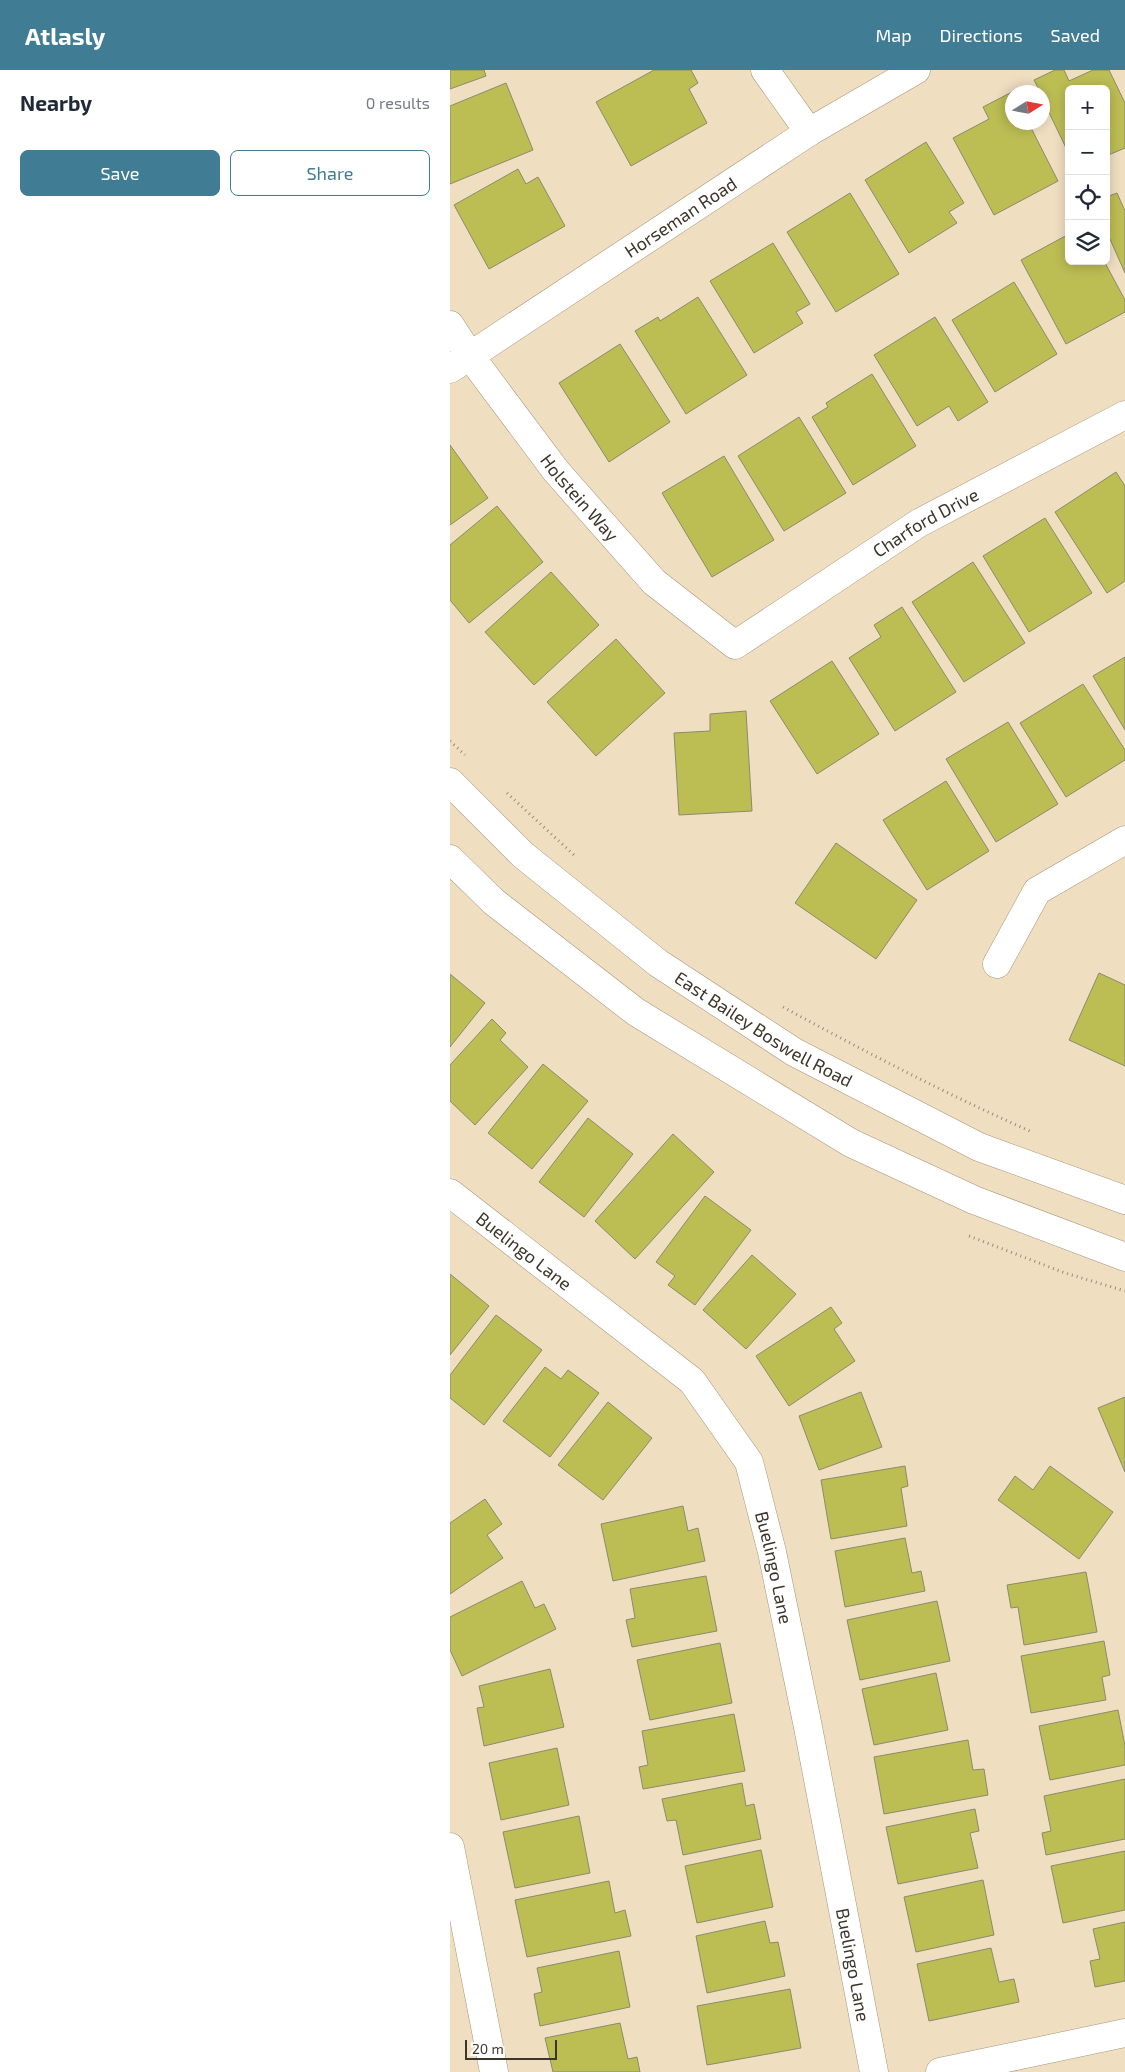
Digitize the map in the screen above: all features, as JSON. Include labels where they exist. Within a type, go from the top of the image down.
[{"type":"street","points":[[765,70],[809,132]]},
{"type":"street","name":"Horseman Road","points":[[460,362],[809,132],[916,70]]},
{"type":"street","name":"Holstein Way","points":[[450,325],[460,362],[654,582],[735,645]]},
{"type":"street","name":"Charford Drive","points":[[735,645],[919,523],[1125,415]]},
{"type":"street","name":"East Bailey Boswell Road","points":[[450,782],[523,855],[658,963],[794,1052],[979,1148],[1125,1200]]},
{"type":"street","points":[[997,964],[1037,891],[1125,840]]},
{"type":"street","points":[[450,860],[494,902],[636,1012],[851,1143],[974,1200],[1125,1257]]},
{"type":"street","name":"Buelingo Lane","points":[[450,1193],[692,1381],[749,1462],[772,1552],[808,1727],[874,2072]]},
{"type":"street","points":[[450,1847],[494,2072]]},
{"type":"street","points":[[940,2072],[1125,2033]]},
{"type":"path","points":[[450,741],[470,760]]},
{"type":"path","points":[[505,791],[575,856]]},
{"type":"path","points":[[781,1006],[875,1057],[1037,1135]]},
{"type":"path","points":[[969,1236],[1065,1273],[1125,1291]]},
{"type":"building","points":[[450,70],[484,70],[486,76],[450,89]]},
{"type":"building","points":[[654,70],[691,70],[698,83],[689,89],[707,123],[631,166],[596,102]]},
{"type":"building","points":[[1055,70],[1064,70],[1069,81],[1093,70],[1109,70],[1125,103],[1125,148],[1110,154],[1110,85],[1065,85],[1065,146],[1050,115],[1050,85],[1036,85],[1034,80]]},
{"type":"building","points":[[506,83],[533,150],[450,184],[450,106]]},
{"type":"building","points":[[1005,96],[1005,130],[1032,130],[1058,181],[994,215],[953,138],[989,119],[983,107]]},
{"type":"building","points":[[926,142],[964,203],[949,212],[957,223],[909,253],[865,180]]},
{"type":"building","points":[[518,169],[526,184],[538,177],[565,226],[489,269],[454,205]]},
{"type":"building","points":[[850,193],[899,274],[836,312],[787,232]]},
{"type":"building","points":[[1117,193],[1125,211],[1125,273],[1110,239],[1110,196]]},
{"type":"building","points":[[1065,236],[1065,265],[1106,265],[1125,300],[1125,312],[1066,344],[1021,260]]},
{"type":"building","points":[[773,243],[810,304],[796,312],[803,323],[754,353],[710,281]]},
{"type":"building","points":[[1014,282],[1057,354],[995,392],[952,320]]},
{"type":"building","points":[[698,297],[747,375],[686,414],[635,331],[658,317],[660,321]]},
{"type":"building","points":[[935,317],[988,402],[958,421],[949,406],[917,426],[874,355]]},
{"type":"building","points":[[620,344],[670,422],[609,462],[559,383]]},
{"type":"building","points":[[872,374],[916,446],[853,485],[812,417],[828,407],[826,403]]},
{"type":"building","points":[[799,417],[846,493],[784,531],[738,456]]},
{"type":"building","points":[[450,445],[488,498],[450,525]]},
{"type":"building","points":[[724,456],[774,540],[712,577],[662,493]]},
{"type":"building","points":[[1116,472],[1125,486],[1125,581],[1107,593],[1055,512]]},
{"type":"building","points":[[497,506],[543,562],[469,623],[450,600],[450,545]]},
{"type":"building","points":[[1045,518],[1092,593],[1029,632],[983,556]]},
{"type":"building","points":[[973,562],[1025,643],[964,682],[912,602]]},
{"type":"building","points":[[551,572],[599,625],[534,685],[485,632]]},
{"type":"building","points":[[902,607],[956,692],[895,731],[849,658],[881,637],[874,625]]},
{"type":"building","points":[[616,639],[665,693],[596,756],[547,702]]},
{"type":"building","points":[[1125,657],[1125,730],[1093,676]]},
{"type":"building","points":[[832,661],[879,734],[817,774],[770,701]]},
{"type":"building","points":[[1083,684],[1125,750],[1125,760],[1066,797],[1020,723]]},
{"type":"building","points":[[746,711],[752,811],[679,815],[674,733],[710,731],[710,714]]},
{"type":"building","points":[[1008,722],[1058,804],[996,842],[946,759]]},
{"type":"building","points":[[946,781],[989,851],[927,890],[883,820]]},
{"type":"building","points":[[836,843],[917,900],[876,959],[795,903]]},
{"type":"building","points":[[1099,973],[1125,985],[1125,1066],[1069,1040]]},
{"type":"building","points":[[450,974],[485,1003],[450,1047]]},
{"type":"building","points":[[492,1019],[506,1033],[500,1040],[528,1067],[475,1125],[450,1101],[450,1065]]},
{"type":"building","points":[[543,1064],[588,1101],[532,1169],[488,1133]]},
{"type":"building","points":[[588,1118],[633,1154],[584,1217],[539,1182]]},
{"type":"building","points":[[673,1134],[714,1172],[635,1259],[595,1221]]},
{"type":"building","points":[[705,1196],[751,1230],[695,1305],[668,1285],[675,1276],[656,1262]]},
{"type":"building","points":[[752,1255],[796,1294],[746,1349],[703,1310]]},
{"type":"building","points":[[450,1274],[489,1306],[450,1355]]},
{"type":"building","points":[[831,1307],[842,1323],[834,1329],[855,1361],[789,1406],[756,1356]]},
{"type":"building","points":[[496,1315],[542,1350],[484,1425],[450,1398],[450,1375]]},
{"type":"building","points":[[545,1367],[561,1379],[568,1370],[599,1393],[550,1457],[503,1421]]},
{"type":"building","points":[[861,1392],[882,1447],[819,1470],[799,1416]]},
{"type":"building","points":[[1125,1397],[1125,1472],[1098,1408]]},
{"type":"building","points":[[608,1402],[652,1438],[603,1500],[558,1465]]},
{"type":"building","points":[[905,1466],[908,1486],[901,1488],[907,1526],[831,1539],[821,1480]]},
{"type":"building","points":[[1050,1466],[1113,1512],[1079,1559],[998,1500],[1015,1476],[1033,1490]]},
{"type":"building","points":[[485,1499],[502,1524],[487,1535],[503,1558],[450,1594],[450,1523]]},
{"type":"building","points":[[683,1506],[688,1531],[698,1528],[705,1561],[613,1581],[601,1524]]},
{"type":"building","points":[[905,1538],[912,1573],[921,1571],[925,1591],[845,1607],[835,1551]]},
{"type":"building","points":[[1086,1572],[1097,1632],[1024,1645],[1018,1607],[1011,1608],[1007,1585]]},
{"type":"building","points":[[706,1576],[717,1631],[632,1647],[626,1620],[635,1618],[630,1589]]},
{"type":"building","points":[[522,1581],[535,1608],[544,1604],[556,1629],[462,1676],[450,1650],[450,1617]]},
{"type":"building","points":[[937,1601],[950,1661],[860,1680],[847,1620]]},
{"type":"building","points":[[1104,1641],[1110,1675],[1102,1677],[1106,1700],[1031,1713],[1021,1656]]},
{"type":"building","points":[[720,1643],[732,1703],[650,1720],[637,1660]]},
{"type":"building","points":[[550,1669],[564,1727],[484,1746],[477,1708],[484,1707],[479,1686]]},
{"type":"building","points":[[936,1673],[948,1730],[874,1745],[862,1689]]},
{"type":"building","points":[[1118,1710],[1125,1746],[1125,1765],[1050,1780],[1039,1726]]},
{"type":"building","points":[[734,1714],[745,1771],[643,1789],[639,1767],[648,1765],[642,1731]]},
{"type":"building","points":[[968,1740],[973,1770],[984,1769],[988,1795],[884,1814],[874,1757]]},
{"type":"building","points":[[557,1748],[569,1805],[501,1820],[489,1763]]},
{"type":"building","points":[[1125,1779],[1125,1839],[1046,1855],[1042,1833],[1051,1831],[1044,1796]]},
{"type":"building","points":[[742,1783],[746,1806],[754,1804],[761,1839],[683,1855],[676,1820],[667,1821],[662,1799]]},
{"type":"building","points":[[975,1809],[979,1831],[970,1833],[978,1868],[898,1884],[886,1827]]},
{"type":"building","points":[[579,1816],[590,1873],[515,1888],[503,1832]]},
{"type":"building","points":[[761,1850],[773,1907],[697,1923],[685,1866]]},
{"type":"building","points":[[1125,1851],[1125,1910],[1063,1923],[1051,1866]]},
{"type":"building","points":[[983,1880],[994,1935],[916,1952],[904,1897]]},
{"type":"building","points":[[609,1881],[615,1913],[625,1910],[631,1936],[527,1957],[515,1900]]},
{"type":"building","points":[[765,1921],[770,1943],[778,1942],[785,1976],[707,1993],[696,1936]]},
{"type":"building","points":[[1125,1922],[1125,1981],[1095,1987],[1090,1961],[1100,1959],[1093,1929]]},
{"type":"building","points":[[991,1948],[999,1982],[1014,1979],[1019,2002],[929,2021],[917,1964]]},
{"type":"building","points":[[619,1951],[630,2007],[540,2026],[534,1994],[542,1992],[537,1968]]},
{"type":"building","points":[[790,1989],[801,2048],[707,2065],[697,2006]]},
{"type":"building","points":[[620,2023],[628,2059],[637,2057],[640,2072],[553,2072],[545,2038]]}]
